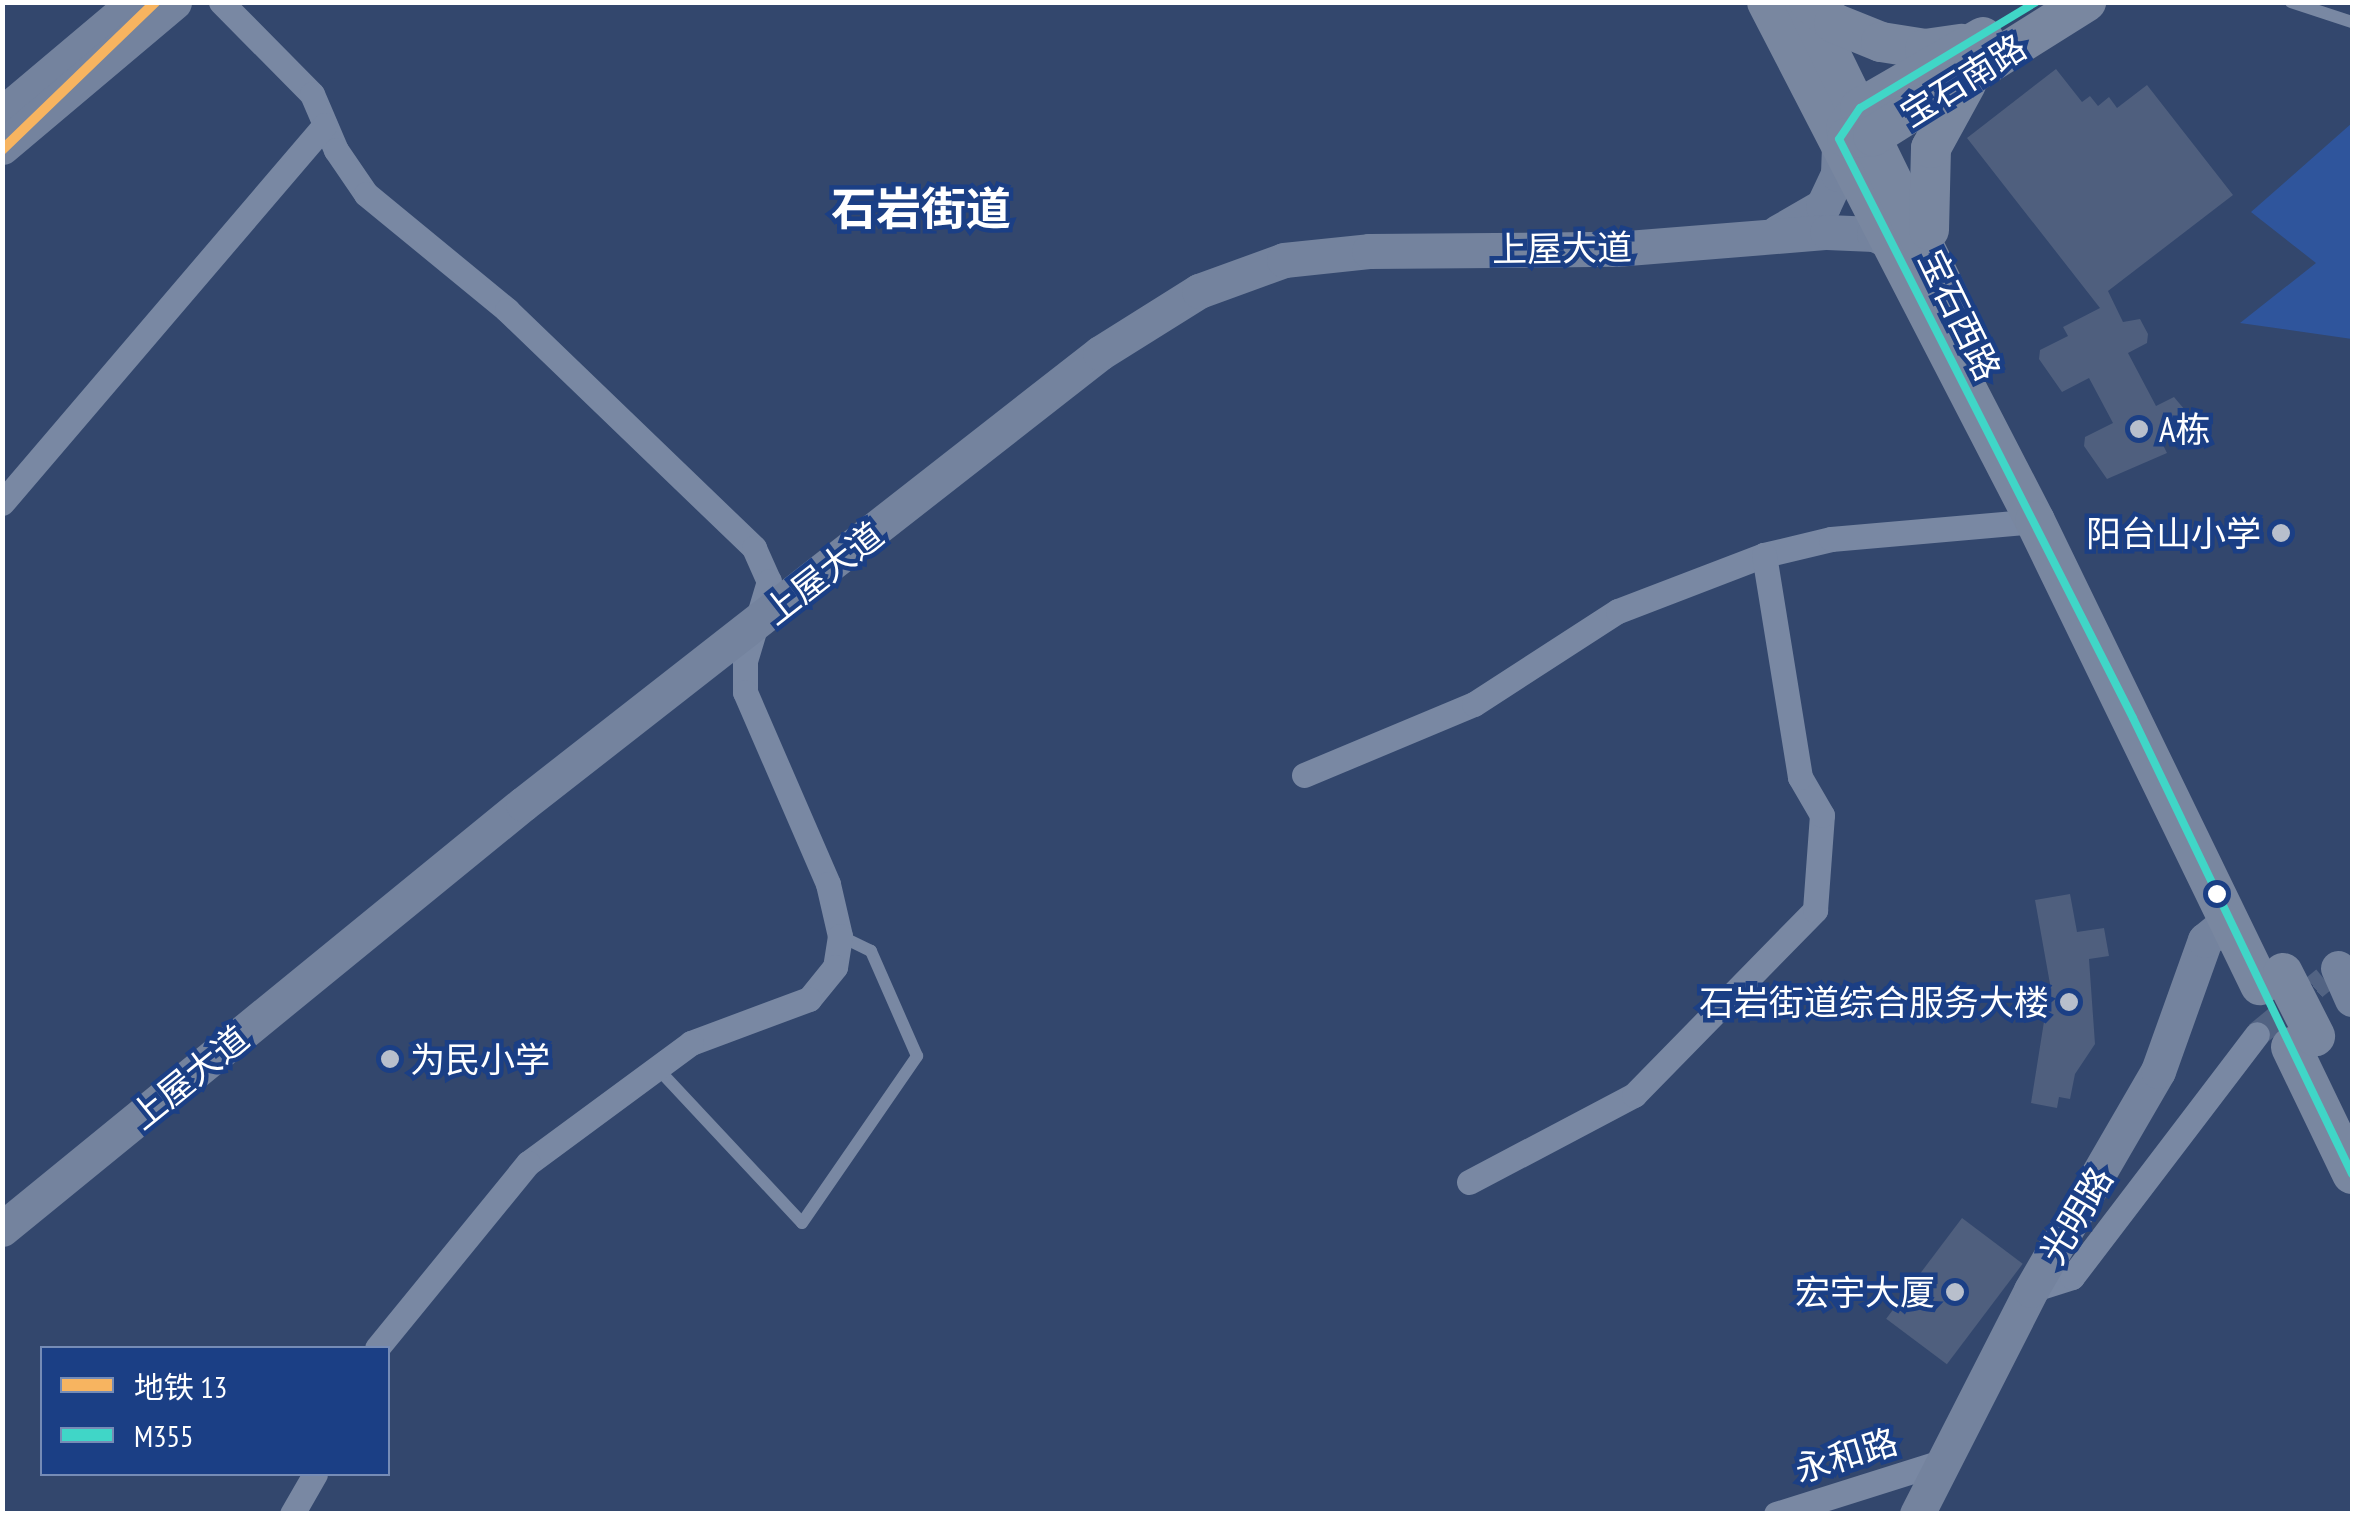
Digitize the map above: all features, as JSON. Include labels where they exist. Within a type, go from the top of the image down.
[{"type":"main road","points":[[1767,2],[1857,127]]},
{"type":"main road","points":[[1807,2],[1857,127]]},
{"type":"main road","points":[[1807,2],[1834,23],[1881,42],[1975,57],[1936,130],[1926,172],[1935,269]]},
{"type":"main road","name":"宝石南路","points":[[1975,57],[2037,2]]},
{"type":"main road","name":"宝石南路","points":[[1857,127],[1975,57],[2086,2]]},
{"type":"main road","name":"宝石西路","points":[[1857,127],[1891,242],[2035,521],[2230,920],[2272,979]]},
{"type":"main road","name":"宝石西路","points":[[1857,127],[1935,269],[2272,979],[2287,1039],[2352,1174]]},
{"type":"main road","name":"宝石西路","points":[[2287,1039],[2352,1115]]},
{"type":"street","points":[[2,114],[135,2]]},
{"type":"street","points":[[2,147],[174,2]]},
{"type":"street","points":[[221,2],[282,58],[312,94],[325,125],[366,194],[507,310],[754,548],[769,581],[753,628],[745,692],[828,884],[840,936],[835,967],[809,999],[691,1044],[528,1164],[379,1346]]},
{"type":"street","points":[[2,503],[325,125]]},
{"type":"street","name":"上屋大道","points":[[1772,234],[1823,206],[1857,127]]},
{"type":"street","name":"上屋大道","points":[[2,1230],[523,804],[1116,342],[1246,270],[1370,251],[1615,249],[1772,234],[1874,234],[1891,242]]},
{"type":"street","points":[[1304,776],[1474,704],[1618,612],[1764,554],[1832,539],[2035,521]]},
{"type":"street","points":[[1469,1182],[1634,1095],[1815,910],[1822,815],[1800,777],[1764,554]]},
{"type":"street","name":"光明路","points":[[1917,1514],[1938,1463],[2031,1290],[2158,1071],[2205,940],[2230,920]]},
{"type":"street","points":[[2031,1290],[2072,1277],[2287,1039]]},
{"type":"street","name":"永和路","points":[[1776,1514],[1938,1463]]},
{"type":"street","points":[[292,1514],[313,1476]]},
{"type":"lane","points":[[2290,2],[2352,22]]},
{"type":"lane","points":[[659,1070],[802,1223],[917,1056],[871,951],[840,936]]},
{"type":"shaded area","points":[[2352,123],[2352,339],[2240,323],[2316,263],[2251,212]]},
{"type":"building","points":[[2056,69],[2082,102],[2090,96],[2098,106],[2109,97],[2117,108],[2147,85],[2233,195],[2108,291],[2123,322],[2140,319],[2148,334],[2147,343],[2128,353],[2156,406],[2174,397],[2190,416],[2181,434],[2162,443],[2167,453],[2107,479],[2084,446],[2085,437],[2113,423],[2089,378],[2062,392],[2039,359],[2040,350],[2068,336],[2063,327],[2100,308],[1967,138]]},
{"type":"building","name":"石岩街道综合服务大楼","points":[[2070,894],[2077,932],[2104,928],[2109,956],[2089,959],[2095,1044],[2075,1074],[2070,1099],[2059,1097],[2057,1108],[2031,1103],[2050,984],[2035,900]]},
{"type":"building","name":"宏宇大厦","points":[[1962,1218],[2023,1264],[1947,1364],[1886,1319]]},
{"type":"tunnel","points":[[2257,1034],[2324,979]]},
{"type":"metro line","name":"13","points":[[2,150],[155,2]]},
{"type":"transit line","name":"M355","points":[[2036,2],[1860,108],[1839,139],[2133,718],[2352,1174]]},
{"type":"place","name":"A栋","points":[[2139,429]]},
{"type":"place","name":"阳台山小学","points":[[2281,533]]},
{"type":"place","name":"石岩街道综合服务大楼","points":[[2069,1002]]},
{"type":"place","name":"为民小学","points":[[390,1059]]},
{"type":"place","name":"宏宇大厦","points":[[1955,1292]]},
{"type":"district","name":"石岩街道","points":[[921,209]]}]
